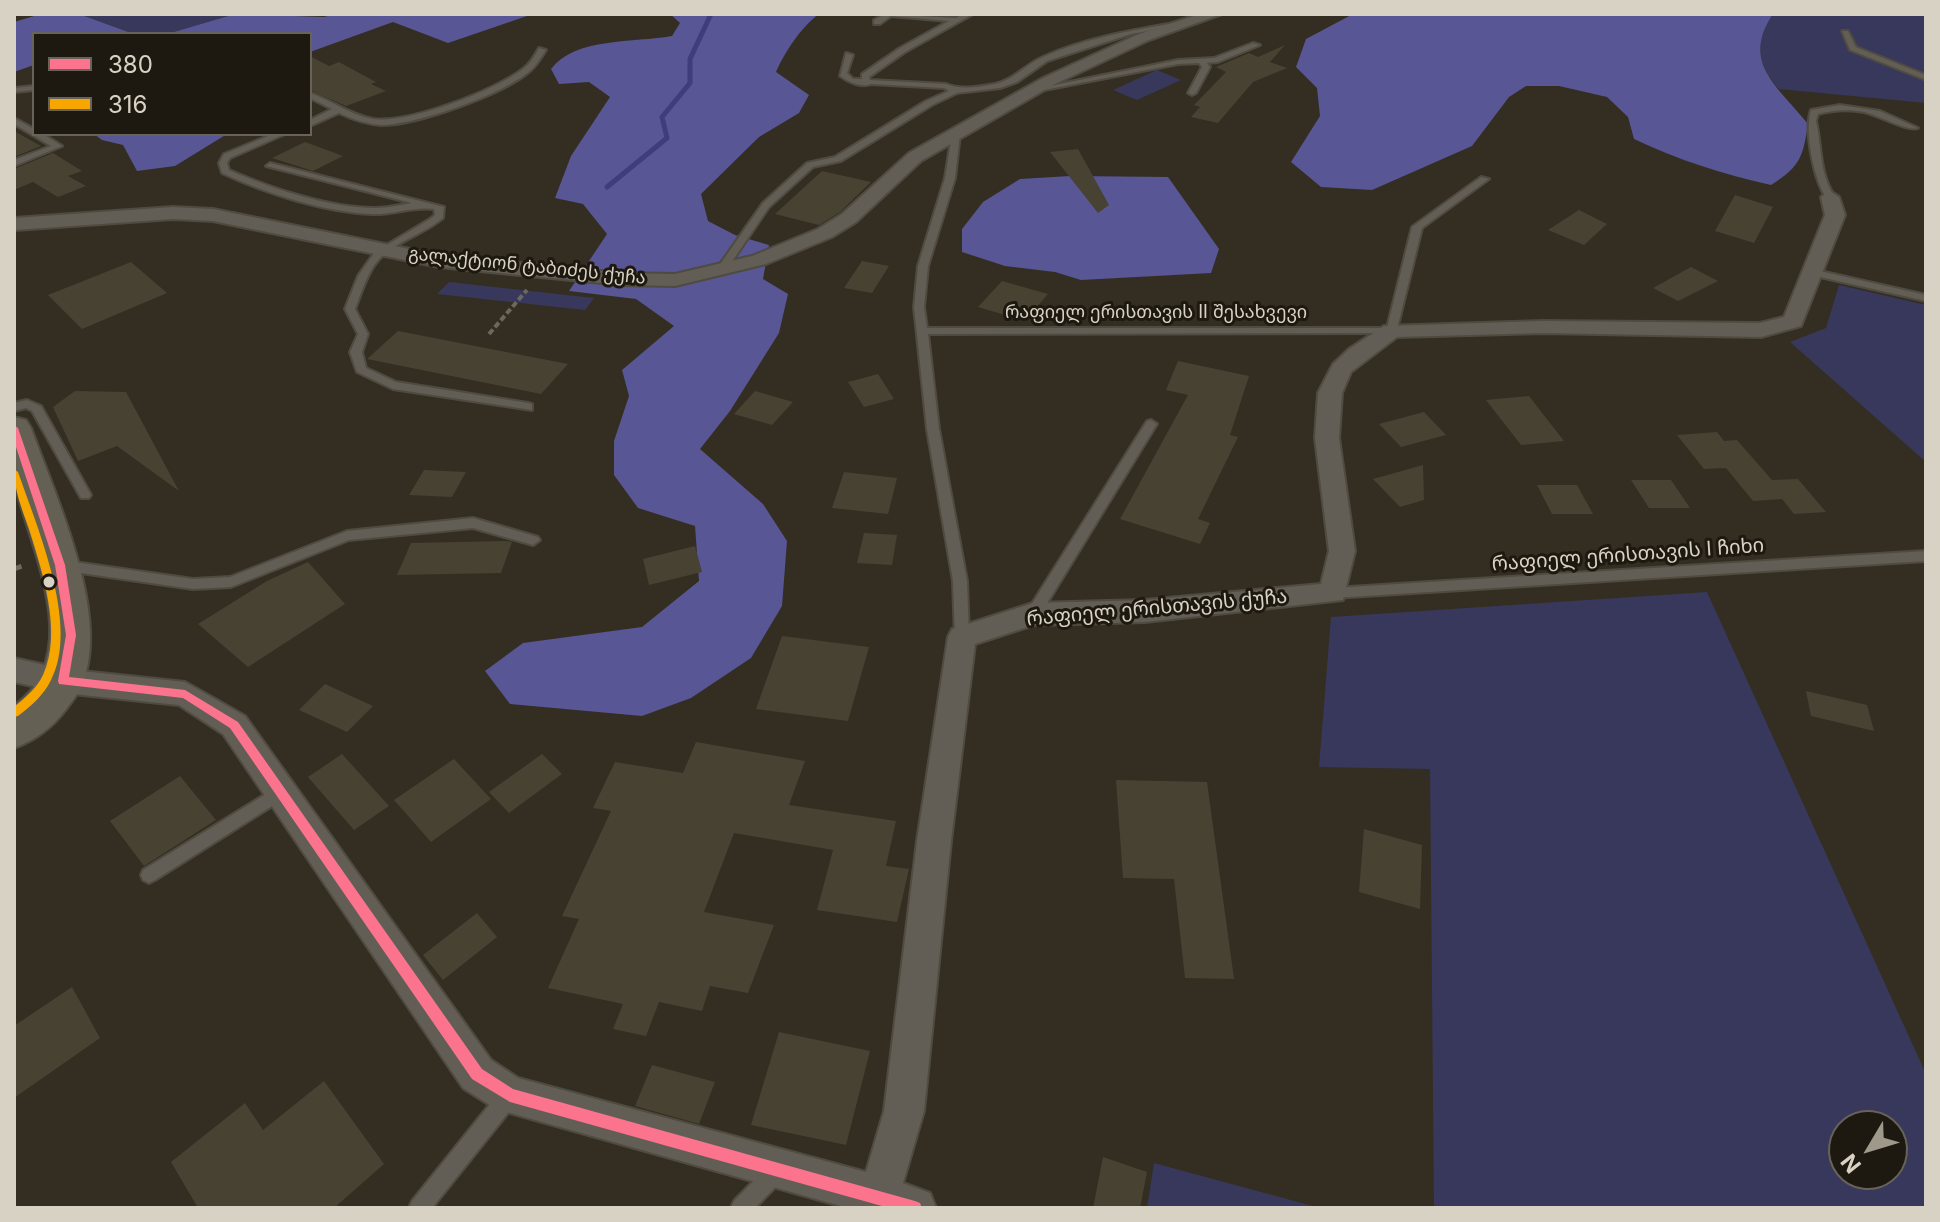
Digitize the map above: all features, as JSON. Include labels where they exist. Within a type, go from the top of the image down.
[{"type":"main road","points":[[14,428],[60,565],[71,635],[63,681],[40,711],[14,730]]},
{"type":"street","name":"გალაქტიონ ტაბიძეს ქუჩა","points":[[14,224],[173,213],[213,215],[439,261],[675,280],[759,260],[825,233],[849,218],[915,157],[1033,90],[1144,37],[1215,14]]},
{"type":"street","points":[[1333,593],[1342,551],[1327,438],[1330,393],[1341,369],[1357,354],[1392,331],[1544,327],[1761,330],[1793,321],[1835,215],[1830,197]]},
{"type":"street","name":"რაფიელ ერისთავის ქუჩა","points":[[962,637],[1033,614],[1145,611],[1333,593]]},
{"type":"street","points":[[879,1196],[904,1111],[934,841],[962,637]]},
{"type":"street","points":[[14,670],[63,681],[185,694],[234,725],[477,1074],[510,1095],[915,1208]]},
{"type":"lane","points":[[877,22],[890,14],[958,20]]},
{"type":"lane","points":[[867,84],[865,76],[876,67],[917,40],[969,14]]},
{"type":"lane","points":[[721,270],[766,205],[810,165],[838,159],[929,103],[955,91],[997,86],[1014,80],[1044,59],[1130,32],[1194,23]]},
{"type":"lane","points":[[1845,33],[1853,48],[1926,78]]},
{"type":"lane","points":[[1033,90],[1178,62],[1215,60],[1256,45]]},
{"type":"lane","points":[[312,96],[338,110],[378,122],[429,112],[500,85],[530,68],[542,50]]},
{"type":"lane","points":[[849,55],[843,74],[851,81],[946,86],[955,91]]},
{"type":"lane","points":[[1192,93],[1206,67],[1201,61]]},
{"type":"lane","points":[[1830,197],[1821,179],[1812,121],[1814,112],[1847,105],[1885,114],[1914,128]]},
{"type":"lane","points":[[312,122],[338,110]]},
{"type":"lane","points":[[14,121],[32,131]]},
{"type":"lane","points":[[956,134],[950,178],[923,266],[919,307],[933,429],[960,581],[962,637]]},
{"type":"lane","points":[[14,163],[58,146],[41,136]]},
{"type":"lane","points":[[276,136],[227,156],[223,163],[225,171],[344,207],[373,211],[424,203]]},
{"type":"lane","points":[[270,166],[439,207],[440,216],[428,227],[383,250],[364,271],[350,309],[363,334],[356,352],[361,370],[393,385],[528,407]]},
{"type":"lane","points":[[1392,331],[1417,227],[1484,179]]},
{"type":"lane","points":[[1811,272],[1926,298]]},
{"type":"lane","name":"რაფიელ ერისთავის II შესახვევი","points":[[921,331],[1392,331]]},
{"type":"lane","points":[[14,407],[27,404],[37,409],[85,495]]},
{"type":"lane","points":[[1033,614],[1151,424]]},
{"type":"lane","points":[[60,565],[193,584],[218,583],[231,582],[347,536],[473,523],[533,540]]},
{"type":"lane","name":"რაფიელ ერისთავის I ჩიხი","points":[[1333,593],[1926,556]]},
{"type":"lane","points":[[149,875],[282,791]]},
{"type":"lane","points":[[419,1208],[510,1095]]},
{"type":"lane","points":[[741,1208],[779,1170]]},
{"type":"path","points":[[489,334],[543,271]]},
{"type":"shaded area","points":[[41,14],[79,14],[128,32],[32,32],[32,66],[14,72],[14,22]]},
{"type":"shaded area","points":[[79,14],[235,14],[174,32],[128,32]]},
{"type":"shaded area","points":[[235,14],[527,16],[448,43],[393,22],[312,51],[312,32],[174,32]]},
{"type":"shaded area","points":[[670,14],[819,14],[794,40],[776,72],[809,95],[799,113],[759,137],[701,194],[708,221],[735,235],[769,245],[763,279],[788,294],[779,333],[730,411],[700,449],[763,504],[787,541],[782,606],[751,658],[691,698],[642,716],[510,704],[485,671],[523,643],[642,627],[699,581],[695,526],[638,508],[614,475],[614,441],[629,396],[622,370],[674,326],[636,299],[569,291],[607,234],[583,204],[555,198],[571,156],[610,97],[589,82],[559,84],[551,69],[575,51],[590,46],[672,36],[680,23]]},
{"type":"shaded area","points":[[1353,14],[1773,14],[1760,47],[1762,61],[1775,86],[1808,124],[1804,145],[1794,166],[1771,185],[1701,166],[1634,139],[1628,117],[1607,97],[1559,86],[1526,86],[1509,97],[1472,146],[1372,190],[1321,187],[1291,162],[1320,116],[1317,88],[1296,67],[1306,39]]},
{"type":"shaded area","points":[[1773,14],[1926,14],[1926,103],[1779,89],[1766,71],[1761,53],[1763,34]]},
{"type":"shaded area","points":[[1157,70],[1181,80],[1137,100],[1113,90]]},
{"type":"shaded area","points":[[97,136],[224,136],[175,166],[137,171],[123,145]]},
{"type":"shaded area","points":[[1168,177],[1219,249],[1211,273],[1081,280],[1055,272],[1005,266],[962,252],[962,229],[983,202],[1020,179]]},
{"type":"shaded area","points":[[449,282],[594,298],[585,310],[437,294]]},
{"type":"shaded area","points":[[1839,285],[1926,305],[1926,462],[1790,342],[1826,328]]},
{"type":"shaded area","points":[[1707,592],[1926,1074],[1926,1208],[1434,1208],[1430,769],[1319,767],[1331,617]]},
{"type":"shaded area","points":[[1154,1163],[1320,1208],[1147,1208]]},
{"type":"building","points":[[1285,45],[1270,62],[1287,68],[1253,82],[1218,123],[1191,117],[1200,107],[1194,105],[1226,72],[1216,67],[1249,53],[1258,57]]},
{"type":"building","points":[[312,57],[329,66],[339,62],[376,82],[371,84],[386,91],[346,106],[312,91]]},
{"type":"building","points":[[14,131],[41,146],[14,157]]},
{"type":"building","points":[[305,142],[343,156],[313,171],[272,158]]},
{"type":"building","points":[[1078,149],[1109,205],[1098,213],[1050,152]]},
{"type":"building","points":[[53,153],[82,171],[68,176],[86,186],[58,197],[33,182],[14,190],[14,169]]},
{"type":"building","points":[[822,171],[871,182],[840,212],[819,225],[775,214]]},
{"type":"building","points":[[1735,195],[1773,207],[1754,243],[1715,231]]},
{"type":"building","points":[[1579,210],[1607,224],[1584,245],[1548,230]]},
{"type":"building","points":[[862,261],[889,266],[872,293],[844,288]]},
{"type":"building","points":[[131,262],[167,293],[82,329],[48,295]]},
{"type":"building","points":[[1691,267],[1718,281],[1678,301],[1653,288]]},
{"type":"building","points":[[1002,281],[1048,294],[1025,321],[978,307]]},
{"type":"building","points":[[398,331],[568,364],[541,394],[367,359]]},
{"type":"building","points":[[1178,361],[1249,376],[1230,435],[1238,437],[1198,519],[1210,523],[1200,544],[1120,519],[1188,395],[1166,390]]},
{"type":"building","points":[[878,374],[894,399],[864,407],[848,382]]},
{"type":"building","points":[[75,391],[126,392],[179,491],[117,446],[78,461],[53,407]]},
{"type":"building","points":[[755,391],[793,402],[772,425],[734,414]]},
{"type":"building","points":[[1529,396],[1564,441],[1521,445],[1486,400]]},
{"type":"building","points":[[1424,412],[1446,435],[1401,447],[1379,424]]},
{"type":"building","points":[[1717,432],[1724,441],[1737,440],[1772,480],[1798,479],[1826,512],[1794,514],[1782,499],[1753,501],[1726,468],[1704,469],[1677,435]]},
{"type":"building","points":[[1423,465],[1424,500],[1400,507],[1373,479]]},
{"type":"building","points":[[424,470],[466,472],[452,497],[409,495]]},
{"type":"building","points":[[844,472],[897,478],[888,514],[832,508]]},
{"type":"building","points":[[1631,480],[1671,480],[1690,508],[1649,508]]},
{"type":"building","points":[[1537,485],[1577,485],[1593,514],[1552,514]]},
{"type":"building","points":[[864,533],[897,535],[892,565],[857,563]]},
{"type":"building","points":[[512,542],[501,573],[397,575],[411,543]]},
{"type":"building","points":[[695,546],[702,572],[649,585],[643,559]]},
{"type":"building","points":[[308,562],[345,604],[248,667],[198,624],[267,581]]},
{"type":"building","points":[[782,636],[869,647],[848,721],[756,709]]},
{"type":"building","points":[[325,684],[373,706],[347,732],[299,710]]},
{"type":"building","points":[[1806,691],[1867,705],[1874,731],[1811,716]]},
{"type":"building","points":[[696,742],[805,761],[789,805],[896,821],[886,866],[909,869],[897,922],[817,910],[833,850],[734,833],[704,912],[774,925],[748,993],[710,986],[702,1011],[659,1002],[646,1036],[613,1029],[623,1004],[548,988],[579,919],[562,916],[611,811],[593,808],[615,762],[683,773]]},
{"type":"building","points":[[342,754],[389,806],[354,830],[308,777]]},
{"type":"building","points":[[542,754],[562,774],[509,813],[489,792]]},
{"type":"building","points":[[454,759],[491,799],[431,842],[394,800]]},
{"type":"building","points":[[180,776],[216,820],[144,866],[110,821]]},
{"type":"building","points":[[1116,780],[1207,782],[1234,979],[1185,978],[1174,879],[1123,878]]},
{"type":"building","points":[[1364,829],[1422,845],[1420,909],[1359,892]]},
{"type":"building","points":[[477,913],[497,937],[443,980],[423,955]]},
{"type":"building","points":[[72,987],[100,1038],[14,1098],[14,1026]]},
{"type":"building","points":[[779,1032],[870,1051],[846,1145],[751,1125]]},
{"type":"building","points":[[652,1065],[715,1082],[699,1124],[635,1106]]},
{"type":"building","points":[[324,1081],[384,1164],[334,1208],[198,1208],[171,1162],[245,1103],[263,1130]]},
{"type":"building","points":[[1103,1157],[1147,1172],[1140,1208],[1093,1208]]},
{"type":"waterway","points":[[607,187],[667,138],[662,117],[690,83],[690,59],[711,14]]},
{"type":"transit line","name":"380","points":[[14,428],[60,565],[71,635],[63,681]]},
{"type":"transit line","name":"316","points":[[14,472],[47,575],[56,632],[55,657],[48,677],[14,713]]},
{"type":"transit line","name":"380","points":[[63,681],[185,694],[234,725],[477,1074],[510,1095],[915,1208]]}]
